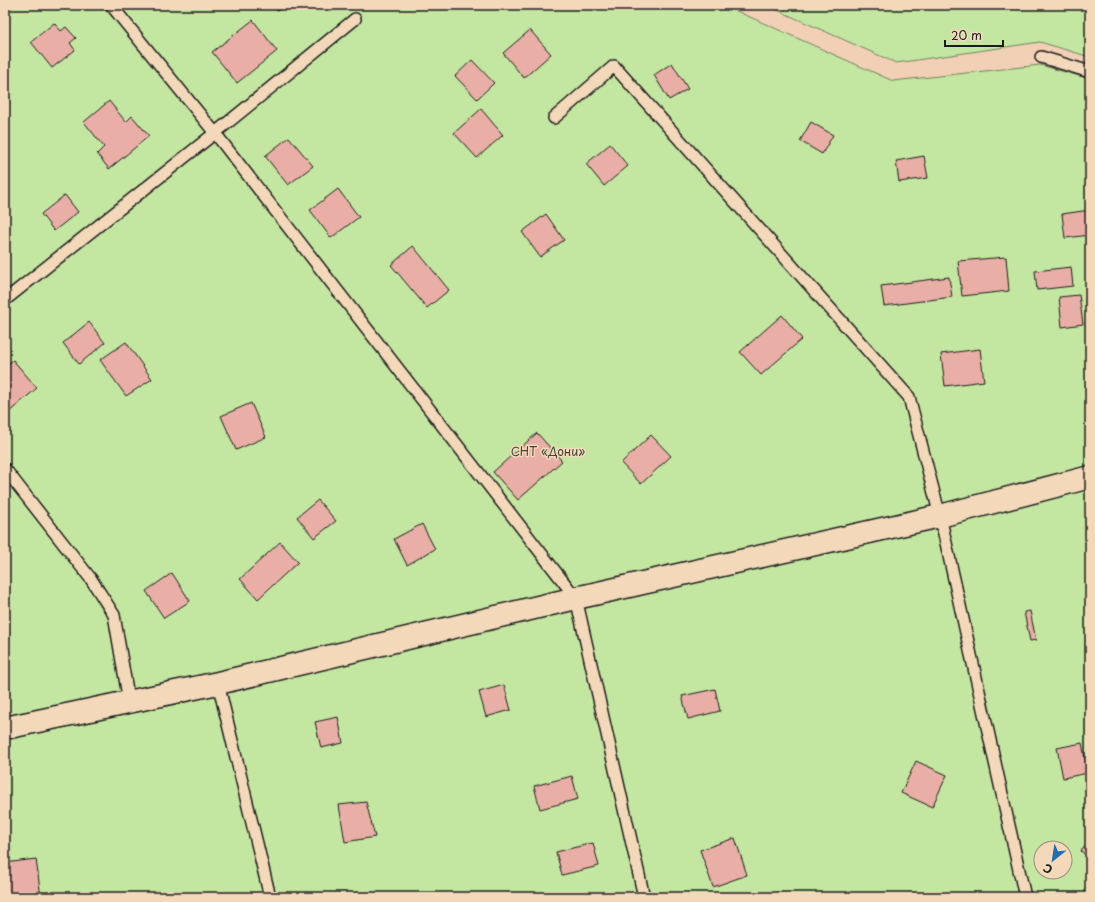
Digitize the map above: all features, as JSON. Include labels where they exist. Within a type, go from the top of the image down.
[{"type":"street","points":[[5,728],[218,683],[576,598],[940,516],[1090,477]]},
{"type":"lane","points":[[111,5],[216,133],[576,598],[644,897]]},
{"type":"lane","points":[[5,300],[216,133],[355,19]]},
{"type":"lane","points":[[1041,57],[1090,72]]},
{"type":"lane","points":[[554,118],[614,66],[909,397],[940,516],[1025,897]]},
{"type":"lane","points":[[5,469],[91,579],[114,615],[129,702]]},
{"type":"lane","points":[[218,683],[270,897]]},
{"type":"green space","name":"СНТ «Дони»","points":[[5,5],[723,5],[893,81],[1040,65],[1090,79],[1090,897],[5,897]]},
{"type":"green space","points":[[766,5],[1090,5],[1090,57],[1040,42],[896,63]]},
{"type":"building","points":[[273,5],[287,5],[277,11]]},
{"type":"building","points":[[253,20],[277,51],[237,83],[212,52]]},
{"type":"building","points":[[54,23],[61,31],[66,27],[76,38],[70,43],[75,50],[52,68],[31,42]]},
{"type":"building","points":[[530,30],[551,54],[524,78],[503,53]]},
{"type":"building","points":[[472,60],[494,83],[477,99],[455,76]]},
{"type":"building","points":[[672,63],[688,89],[669,100],[654,75]]},
{"type":"building","points":[[109,101],[126,122],[132,116],[149,136],[109,169],[97,154],[104,147],[84,122]]},
{"type":"building","points":[[481,109],[503,135],[477,158],[454,133]]},
{"type":"building","points":[[811,122],[833,135],[822,154],[800,141]]},
{"type":"building","points":[[289,137],[313,166],[288,185],[265,156]]},
{"type":"building","points":[[610,144],[628,166],[604,186],[586,164]]},
{"type":"building","points":[[924,156],[928,178],[899,182],[896,161]]},
{"type":"building","points":[[338,189],[359,217],[331,238],[310,210]]},
{"type":"building","points":[[65,195],[78,212],[54,231],[41,214]]},
{"type":"building","points":[[1090,210],[1090,235],[1065,238],[1062,214]]},
{"type":"building","points":[[546,214],[564,240],[540,257],[522,232]]},
{"type":"building","points":[[413,246],[449,290],[427,308],[391,265]]},
{"type":"building","points":[[1006,257],[1009,291],[962,296],[958,261]]},
{"type":"building","points":[[1071,267],[1073,286],[1037,290],[1035,271]]},
{"type":"building","points":[[949,277],[952,297],[884,306],[881,286]]},
{"type":"building","points":[[1079,295],[1083,324],[1062,327],[1059,297]]},
{"type":"building","points":[[782,315],[802,339],[761,375],[740,352]]},
{"type":"building","points":[[89,322],[105,343],[79,364],[63,343]]},
{"type":"building","points":[[126,342],[152,379],[126,396],[100,360]]},
{"type":"building","points":[[980,349],[984,381],[945,386],[941,354]]},
{"type":"building","points":[[13,360],[37,388],[8,413],[5,410],[5,366]]},
{"type":"building","points":[[251,403],[266,437],[236,450],[221,416]]},
{"type":"building","points":[[537,433],[562,461],[518,500],[493,472]]},
{"type":"building","points":[[651,435],[671,456],[641,484],[621,463]]},
{"type":"building","points":[[318,500],[336,521],[314,538],[297,517]]},
{"type":"building","points":[[422,524],[435,549],[407,565],[394,539]]},
{"type":"building","points":[[280,542],[298,562],[258,599],[240,579]]},
{"type":"building","points":[[172,573],[190,601],[164,618],[146,591]]},
{"type":"building","points":[[1030,611],[1036,640],[1030,641],[1024,612]]},
{"type":"building","points":[[504,685],[511,710],[486,717],[479,692]]},
{"type":"building","points":[[715,689],[720,711],[688,719],[682,696]]},
{"type":"building","points":[[338,717],[343,743],[321,748],[315,722]]},
{"type":"building","points":[[1082,743],[1088,773],[1063,778],[1057,748]]},
{"type":"building","points":[[916,761],[947,775],[932,807],[901,793]]},
{"type":"building","points":[[572,776],[578,799],[540,809],[534,786]]},
{"type":"building","points":[[366,802],[375,837],[345,842],[339,805]]},
{"type":"building","points":[[735,838],[747,875],[713,887],[700,850]]},
{"type":"building","points":[[1090,841],[1090,859],[1081,851]]},
{"type":"building","points":[[593,843],[599,866],[562,875],[556,852]]},
{"type":"building","points":[[36,859],[41,897],[5,897],[5,863]]}]
